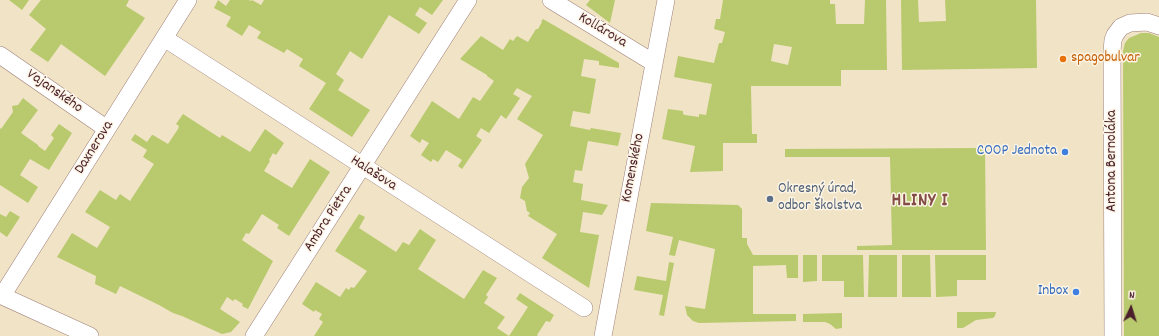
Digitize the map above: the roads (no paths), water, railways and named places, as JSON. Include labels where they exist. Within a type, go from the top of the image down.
[{"type":"street","name":"Daxnerova","points":[[1,295],[188,0]]},
{"type":"street","name":"Ambra Pietra","points":[[254,336],[468,0]]},
{"type":"street","name":"Kollárova","points":[[551,0],[654,63]]},
{"type":"street","name":"Komenského","points":[[603,336],[666,0]]},
{"type":"street","name":"Antona Bernoláka","points":[[1113,336],[1113,40],[1122,28],[1130,23],[1147,22],[1159,26]]},
{"type":"street","name":"Halašova","points":[[164,38],[584,308]]},
{"type":"street","name":"Vajanského","points":[[0,55],[107,129]]},
{"type":"street","points":[[1,295],[90,336]]},
{"type":"place","name":"spagobulvar","points":[[1063,59]]},
{"type":"place","name":"COOP Jednota","points":[[1065,152]]},
{"type":"place","name":"Okresný úrad, odbor školstva","points":[[770,199]]},
{"type":"place","name":"Inbox","points":[[1076,292]]},
{"type":"district","name":"HLINY I","points":[[920,202]]}]
